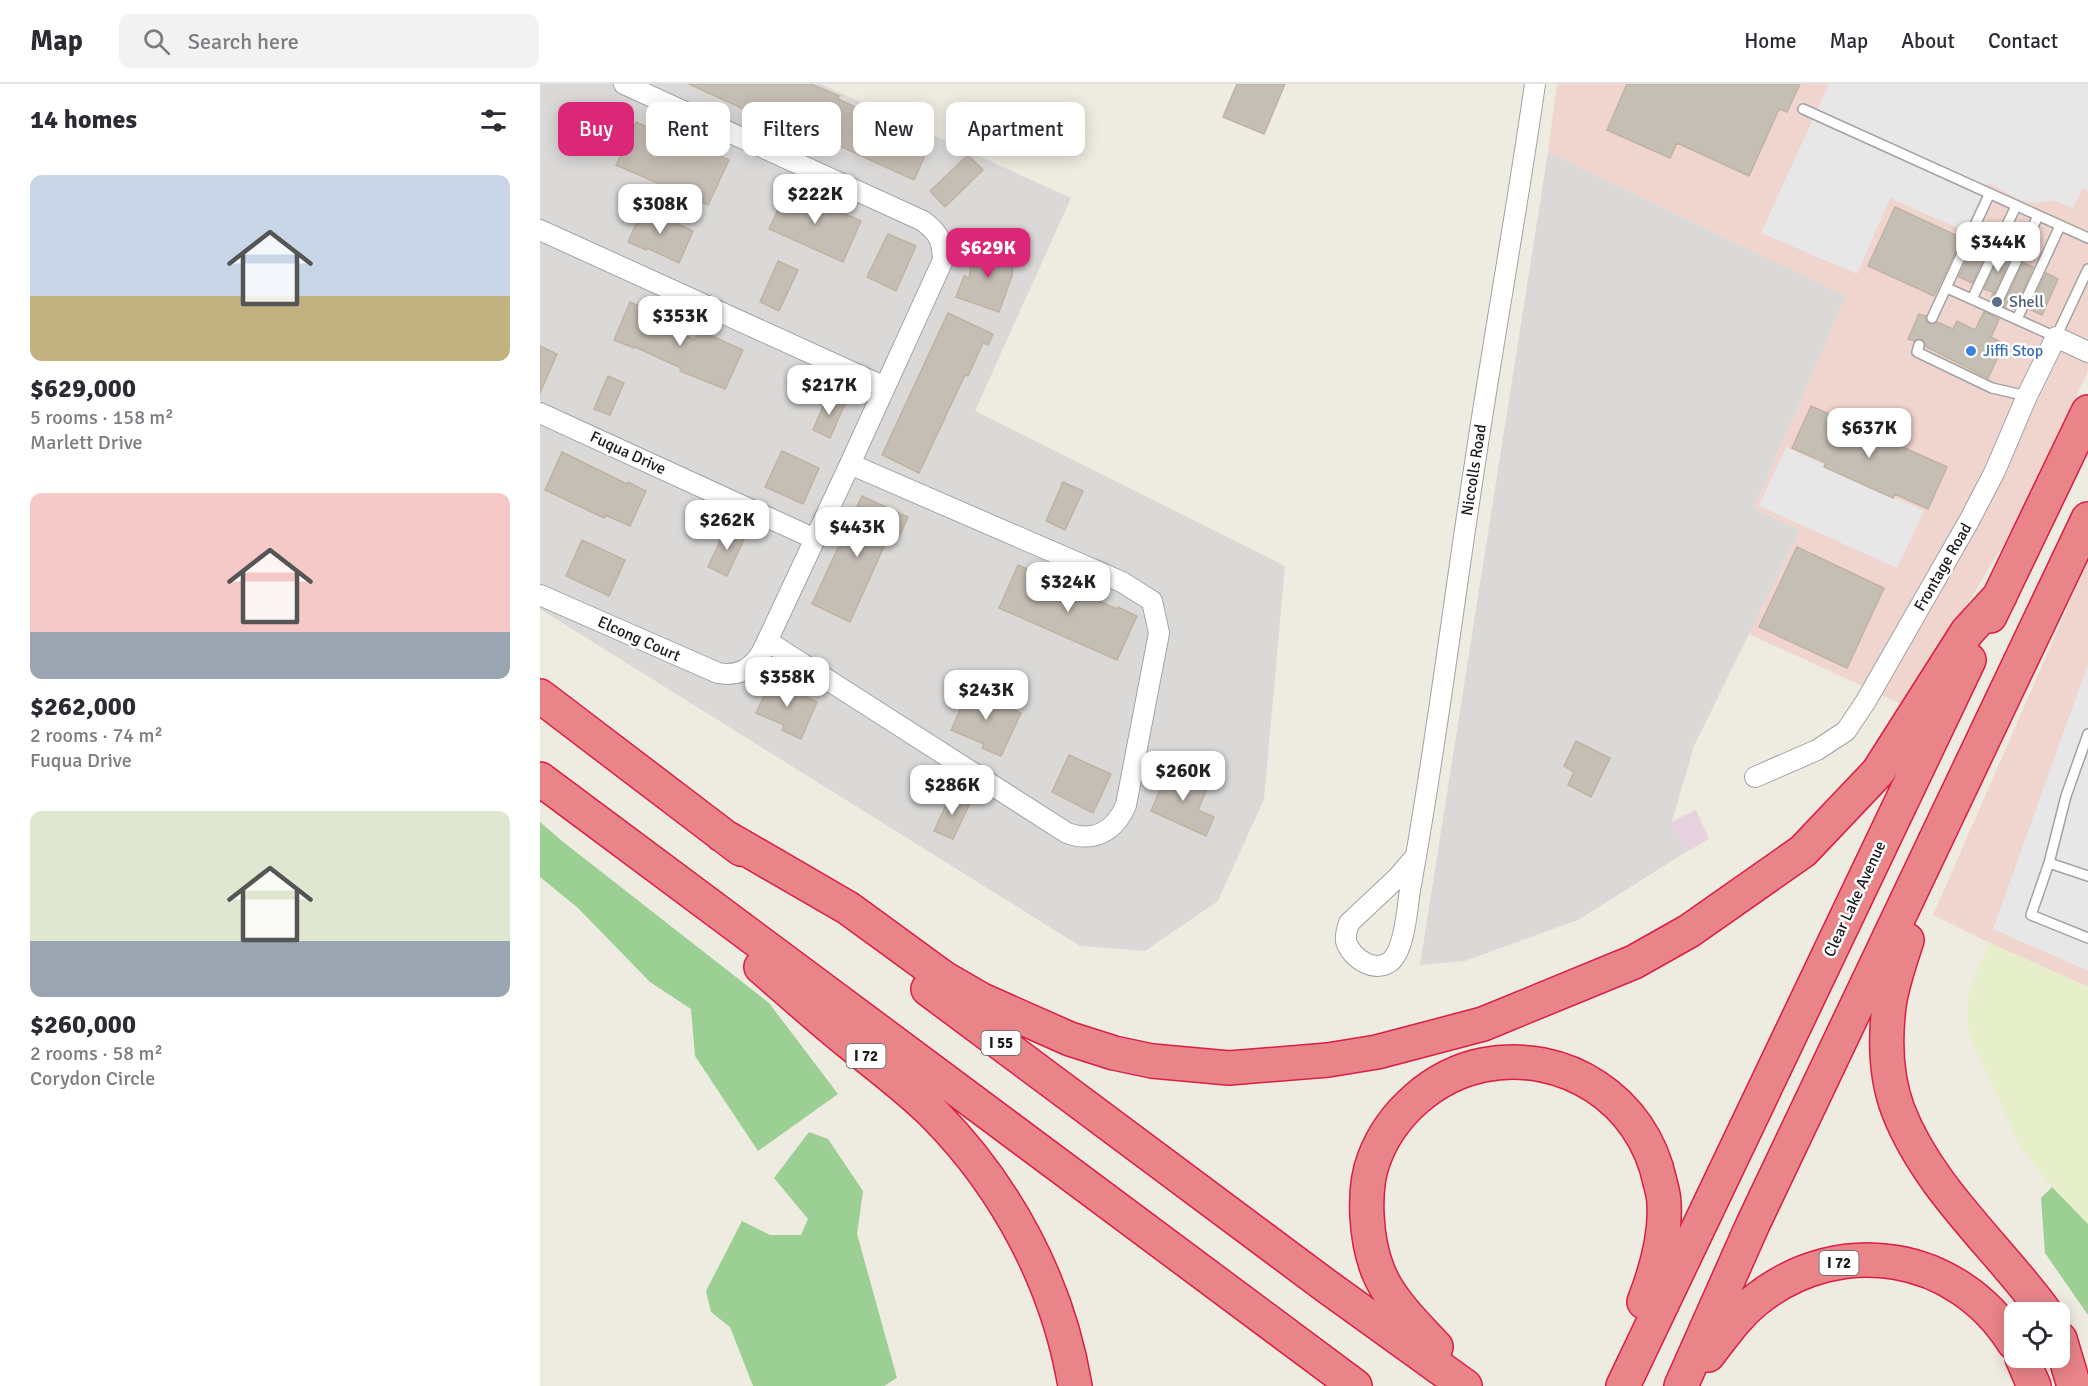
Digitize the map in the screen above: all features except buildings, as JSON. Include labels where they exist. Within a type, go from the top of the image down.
[{"type":"highway","name":"Clear Lake Avenue","points":[[1623,1386],[2088,412]]},
{"type":"highway","points":[[1681,1386],[1753,1224],[2088,519]]},
{"type":"highway","points":[[722,835],[848,908],[944,978],[982,1000],[1070,1040],[1142,1059],[1191,1066],[1229,1068],[1328,1060],[1377,1052],[1483,1024],[1634,962],[1689,931],[1803,851],[1878,772],[1967,632],[2000,596]]},
{"type":"highway","name":"I 55","points":[[540,696],[1306,1272],[1465,1386]]},
{"type":"highway","points":[[551,787],[1001,1120],[1354,1386]]},
{"type":"highway","name":"I 72","points":[[551,787],[934,1113],[964,1147],[1005,1203],[1038,1264],[1052,1298],[1075,1386]]},
{"type":"highway","points":[[1950,812],[1896,972],[1889,1005],[1887,1045],[1892,1080],[1898,1108],[1925,1160],[1942,1186],[2036,1302]]},
{"type":"highway","points":[[1476,1386],[1406,1315],[1378,1272],[1368,1226],[1368,1187],[1373,1161],[1385,1136],[1407,1107],[1426,1089],[1453,1073],[1483,1065],[1508,1062],[1554,1067],[1593,1085],[1623,1109],[1638,1126],[1651,1150],[1664,1203],[1659,1259],[1628,1343],[1618,1386]]},
{"type":"highway","name":"I 72","points":[[1681,1386],[1710,1353],[1724,1332],[1757,1299],[1807,1270],[1831,1264],[1870,1260],[1900,1261],[1929,1270],[1966,1290],[2004,1329]]},
{"type":"highway","points":[[2026,1368],[2034,1386]]},
{"type":"highway","points":[[2069,1368],[2074,1386]]},
{"type":"street","points":[[624,84],[923,221],[942,241],[943,260],[938,273],[767,641],[1067,833],[1077,836],[1093,836],[1112,828],[1122,817],[1126,805],[1159,633],[1152,601],[1122,582],[850,464]]},
{"type":"street","name":"Niccolls Road","points":[[1416,856],[1350,923],[1346,933],[1347,943],[1356,956],[1366,964],[1378,966],[1390,961],[1399,948],[1416,856],[1475,461],[1535,84]]},
{"type":"street","points":[[540,230],[885,387]]},
{"type":"street","points":[[2055,337],[2088,352]]},
{"type":"street","name":"Frontage Road","points":[[1755,777],[1817,750],[1846,731],[1866,701],[1969,521],[1995,471],[2055,337]]},
{"type":"street","name":"Fuqua Drive","points":[[540,413],[815,539]]},
{"type":"street","name":"Elcong Court","points":[[540,595],[724,675],[740,673],[758,659],[767,641]]},
{"type":"lane","points":[[1803,109],[2088,238]]},
{"type":"lane","points":[[1932,318],[1989,195]]},
{"type":"lane","points":[[1972,299],[2016,206]]},
{"type":"lane","points":[[1994,309],[2038,216]]},
{"type":"lane","points":[[2017,320],[2060,226]]},
{"type":"lane","points":[[1947,288],[2055,337],[2088,269]]},
{"type":"lane","points":[[1919,345],[1917,352],[1992,388],[2027,396]]},
{"type":"lane","points":[[2088,734],[2066,796],[2049,863],[2031,915],[2088,938]]},
{"type":"lane","points":[[2049,863],[2088,876]]},
{"type":"shaded area","points":[[540,84],[821,84],[860,102],[853,102],[853,156],[934,156],[934,136],[946,141],[946,156],[979,156],[1071,198],[975,411],[1285,566],[1264,799],[1218,901],[1145,951],[1080,946],[540,609]]},
{"type":"shaded area","points":[[1557,84],[2088,84],[2088,371],[2016,523],[1906,706],[1749,634],[1800,530],[1754,508],[1846,296],[1548,152]]},
{"type":"shaded area","points":[[1829,84],[2088,84],[2088,191],[2083,188],[2073,208],[2053,200],[2037,203],[2023,201],[1988,183],[1964,231],[1890,198],[1857,274],[1761,233]]},
{"type":"shaded area","points":[[1548,152],[1846,296],[1754,508],[1800,530],[1694,746],[1672,821],[1686,852],[1578,920],[1465,961],[1420,965]]},
{"type":"shaded area","points":[[1786,447],[1924,511],[1897,568],[1759,506]]},
{"type":"shaded area","points":[[2088,561],[2088,987],[1933,915]]},
{"type":"shaded area","points":[[2088,664],[2088,971],[1993,929]]},
{"type":"shaded area","points":[[1696,810],[1709,839],[1686,852],[1671,822]]},
{"type":"green space","points":[[540,822],[769,1003],[838,1094],[758,1151],[695,1056],[691,1009],[650,982],[578,908],[540,877]]},
{"type":"green space","points":[[1990,943],[2088,987],[2088,1224],[2052,1187],[2020,1146],[1971,1038],[1967,1019],[1969,995]]},
{"type":"green space","points":[[809,1132],[828,1139],[863,1191],[857,1234],[897,1378],[884,1386],[753,1386],[730,1327],[711,1312],[706,1291],[742,1221],[770,1235],[801,1235],[808,1219],[774,1178]]},
{"type":"green space","points":[[2052,1187],[2088,1224],[2088,1315],[2045,1253],[2041,1198]]},
{"type":"place","name":"Shell","points":[[1997,302]]},
{"type":"place","name":"Jiffi Stop","points":[[1971,351]]}]
